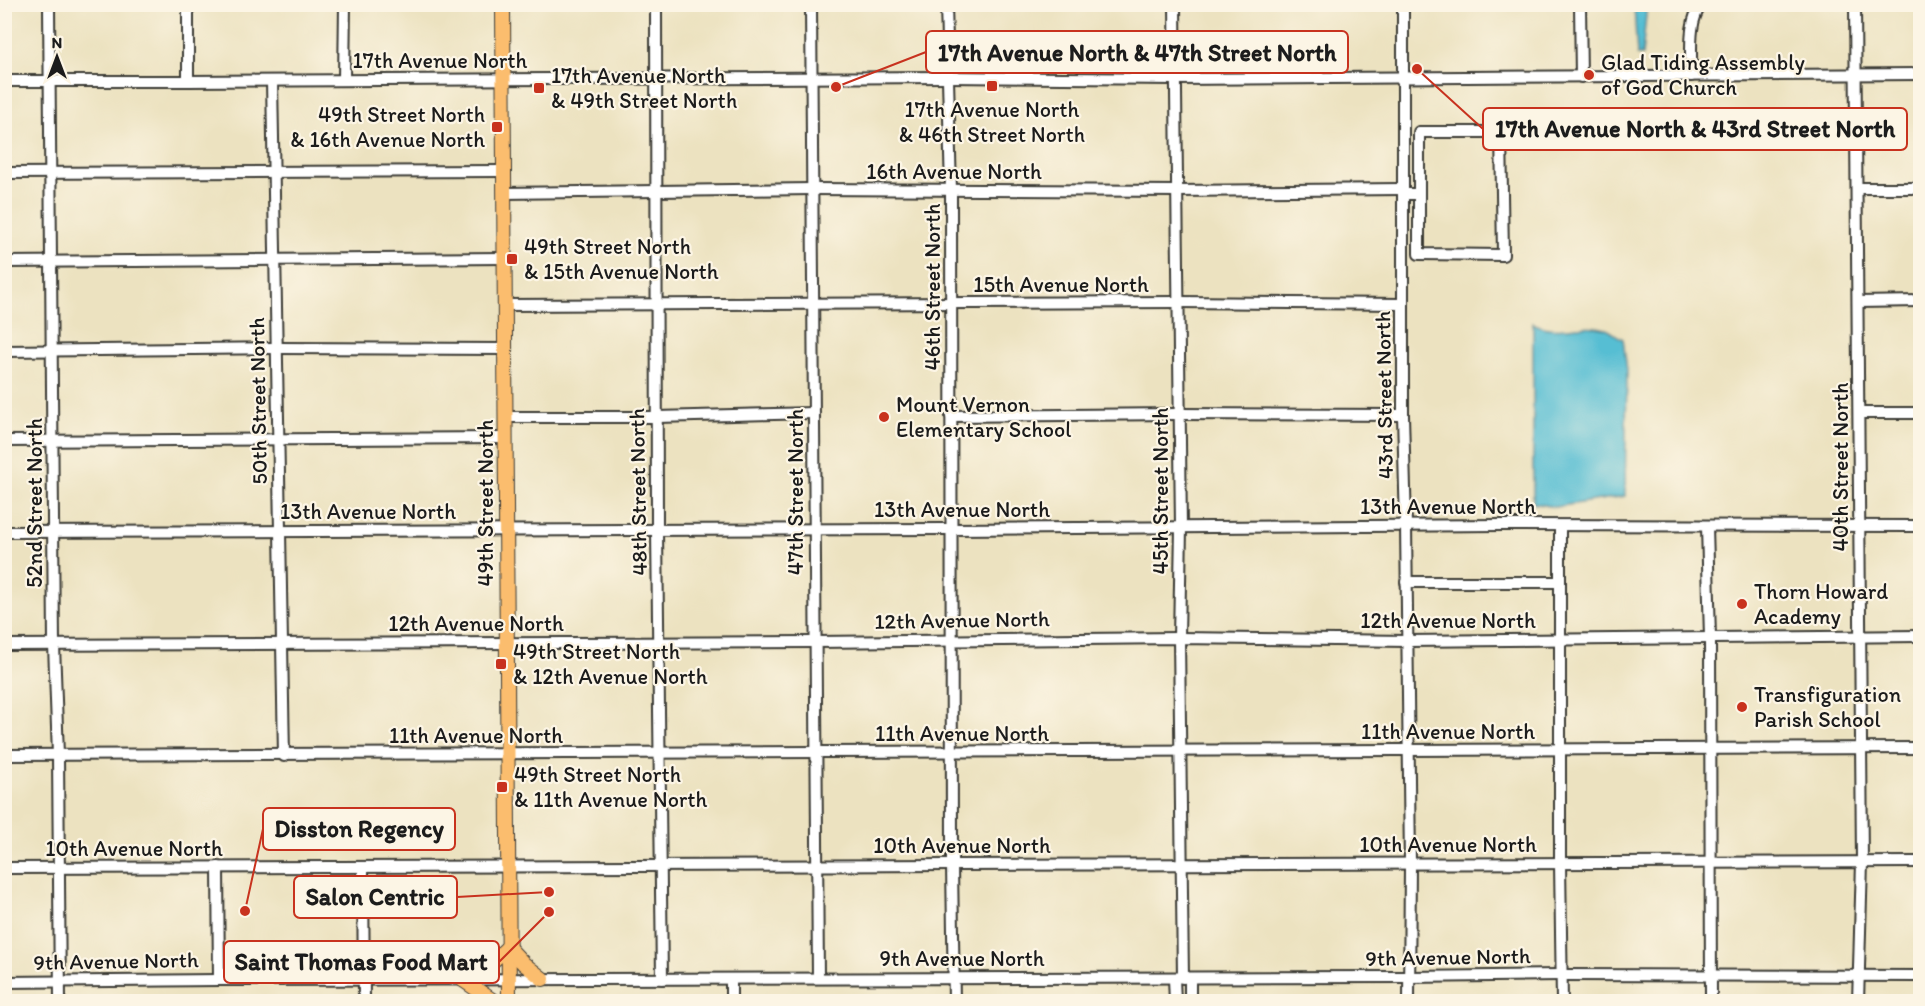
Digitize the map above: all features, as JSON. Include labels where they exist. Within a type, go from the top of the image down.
[{"type":"main road","name":"49th Street North","points":[[502,4],[509,1002]]},
{"type":"main road","points":[[464,980],[489,965],[508,947],[543,979]]},
{"type":"main road","points":[[464,980],[495,1002]]},
{"type":"street","name":"52nd Street North","points":[[49,4],[54,645],[58,755],[60,1002]]},
{"type":"street","points":[[188,4],[188,81]]},
{"type":"street","points":[[344,80],[345,4]]},
{"type":"street","name":"48th Street North","points":[[656,4],[657,530],[662,979]]},
{"type":"street","name":"47th Street North","points":[[812,4],[818,978]]},
{"type":"street","name":"46th Street North","points":[[946,4],[951,191],[954,1002]]},
{"type":"street","name":"45th Street North","points":[[1174,4],[1181,528],[1179,638],[1182,978],[1175,1002]]},
{"type":"street","name":"43rd Street North","points":[[1403,4],[1402,304],[1407,525],[1409,1002]]},
{"type":"street","points":[[1580,4],[1581,77]]},
{"type":"street","points":[[1691,76],[1693,23],[1696,10],[1702,4]]},
{"type":"street","name":"40th Street North","points":[[1855,4],[1862,862],[1858,1002]]},
{"type":"street","name":"17th Avenue North","points":[[4,81],[948,76],[1175,79],[1920,74]]},
{"type":"street","name":"50th Street North","points":[[272,81],[284,756]]},
{"type":"street","points":[[1419,132],[1502,132],[1503,255],[1419,254],[1419,194],[1419,132]]},
{"type":"street","points":[[4,173],[504,171]]},
{"type":"street","points":[[1857,188],[1920,188]]},
{"type":"street","name":"16th Avenue North","points":[[504,193],[812,189],[1403,191],[1419,194]]},
{"type":"street","points":[[4,262],[504,258]]},
{"type":"street","points":[[1858,302],[1920,301]]},
{"type":"street","name":"15th Avenue North","points":[[504,305],[1179,302],[1402,304]]},
{"type":"street","points":[[4,351],[277,348],[505,349]]},
{"type":"street","points":[[1859,414],[1920,413]]},
{"type":"street","points":[[505,417],[813,414]]},
{"type":"street","points":[[951,416],[1403,415]]},
{"type":"street","points":[[4,441],[505,438]]},
{"type":"street","name":"13th Avenue North","points":[[4,532],[1181,528],[1407,525],[1920,526]]},
{"type":"street","points":[[1560,526],[1562,1002]]},
{"type":"street","points":[[1707,526],[1710,638],[1711,1002]]},
{"type":"street","points":[[1406,582],[1560,582]]},
{"type":"street","name":"12th Avenue North","points":[[4,645],[815,642],[1179,638],[1407,641],[1920,636]]},
{"type":"street","name":"11th Avenue North","points":[[4,756],[1710,751],[1920,748]]},
{"type":"street","name":"10th Avenue North","points":[[4,868],[1920,862]]},
{"type":"street","points":[[218,867],[219,980]]},
{"type":"street","points":[[363,867],[364,1002]]},
{"type":"street","name":"9th Avenue North","points":[[4,982],[1562,975],[1920,976]]},
{"type":"street","name":"45th Street North","points":[[1182,978],[1190,1002]]},
{"type":"street","points":[[731,979],[731,1002]]},
{"type":"water","points":[[1634,5],[1647,5],[1642,55],[1637,55]]},
{"type":"water","points":[[1533,323],[1542,327],[1560,329],[1597,327],[1606,329],[1623,339],[1627,371],[1625,496],[1555,507],[1533,503]]},
{"type":"place","name":"17th Avenue North & 43rd Street North","points":[[1417,69]]},
{"type":"place","name":"Glad Tiding Assembly of God Church","points":[[1589,75]]},
{"type":"place","name":"17th Avenue North & 46th Street North","points":[[992,86]]},
{"type":"place","name":"17th Avenue North & 47th Street North","points":[[836,87]]},
{"type":"place","name":"17th Avenue North & 49th Street North","points":[[539,88]]},
{"type":"place","name":"49th Street North & 16th Avenue North","points":[[497,127]]},
{"type":"place","name":"49th Street North & 15th Avenue North","points":[[512,259]]},
{"type":"place","name":"Mount Vernon Elementary School","points":[[884,417]]},
{"type":"place","name":"Thorn Howard Academy","points":[[1742,604]]},
{"type":"place","name":"49th Street North & 12th Avenue North","points":[[501,664]]},
{"type":"place","name":"Transfiguration Parish School","points":[[1742,707]]},
{"type":"place","name":"49th Street North & 11th Avenue North","points":[[502,787]]},
{"type":"place","name":"Salon Centric","points":[[549,892]]},
{"type":"place","name":"Disston Regency","points":[[245,911]]},
{"type":"place","name":"Saint Thomas Food Mart","points":[[549,912]]}]
